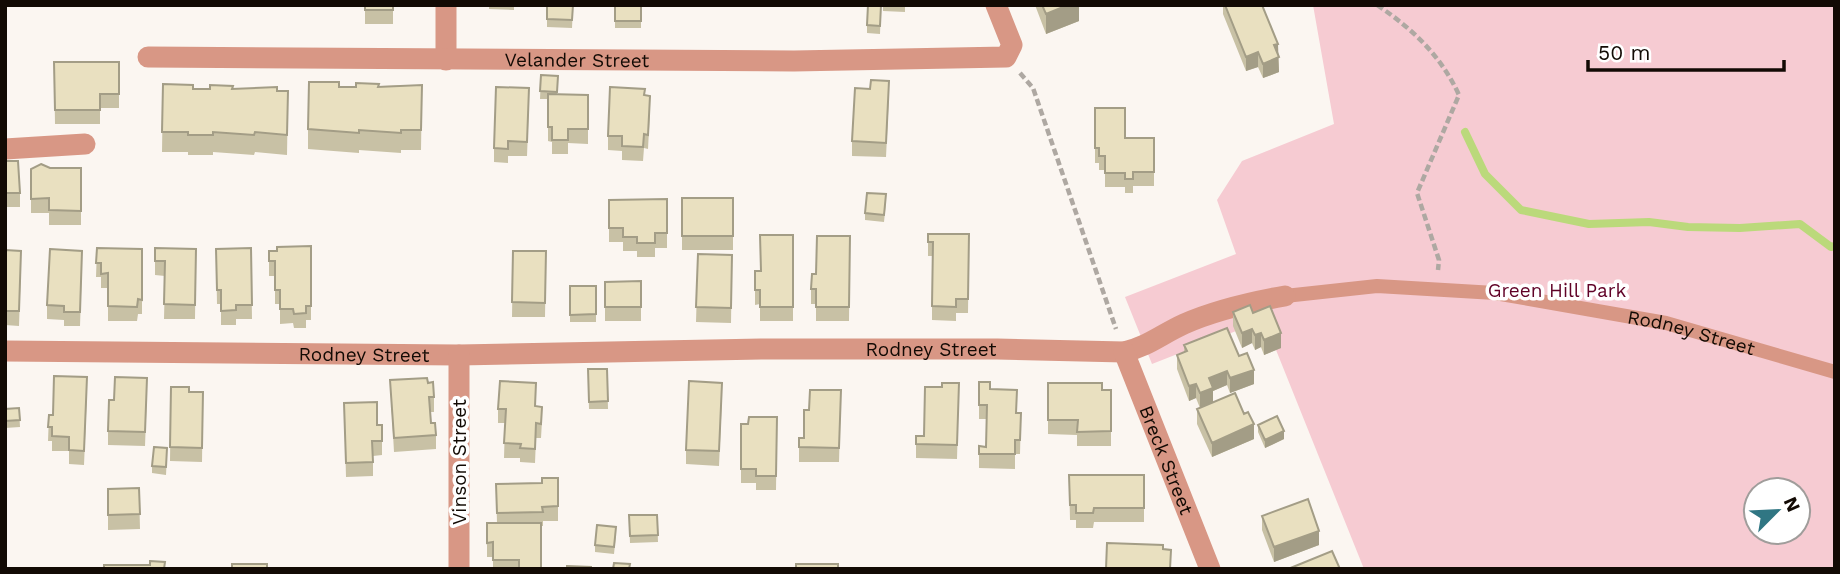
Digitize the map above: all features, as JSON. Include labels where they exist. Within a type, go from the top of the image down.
[{"type":"street","points":[[446,5],[446,60]]},
{"type":"street","points":[[996,5],[1012,45],[1006,57]]},
{"type":"street","name":"Velander Street","points":[[148,57],[794,61],[1006,57]]},
{"type":"street","points":[[5,149],[85,144]]},
{"type":"street","name":"Rodney Street","points":[[5,351],[459,355],[775,349],[1124,352],[1142,348],[1174,328],[1200,317],[1285,296]]},
{"type":"street","name":"Breck Street","points":[[1124,352],[1210,569]]},
{"type":"street","name":"Vinson Street","points":[[459,355],[459,569]]},
{"type":"lane","name":"Rodney Street","points":[[1285,296],[1368,287],[1437,288],[1495,293],[1666,323],[1835,372]]},
{"type":"path","points":[[1377,5],[1428,45],[1451,78],[1459,95],[1417,193],[1439,260],[1437,288]]},
{"type":"path","points":[[1006,57],[1033,88],[1124,352]]},
{"type":"green space","name":"Green Hill Park","points":[[1313,5],[1835,5],[1835,569],[1364,569],[1264,320],[1152,364],[1125,297],[1236,254],[1217,200],[1242,161],[1334,124]]},
{"type":"building","points":[[365,5],[393,5],[393,10],[365,10]]},
{"type":"building","points":[[547,5],[573,5],[572,20],[547,19]]},
{"type":"building","points":[[615,5],[641,5],[641,21],[615,21]]},
{"type":"building","points":[[868,5],[881,5],[880,26],[867,25]]},
{"type":"building","points":[[1042,5],[1068,5],[1046,14]]},
{"type":"building","points":[[1225,5],[1262,5],[1278,44],[1274,45],[1279,57],[1263,64],[1258,52],[1246,57]]},
{"type":"building","points":[[54,62],[119,62],[119,94],[100,94],[100,110],[55,110]]},
{"type":"building","points":[[541,75],[558,76],[557,92],[540,91]]},
{"type":"building","points":[[871,80],[889,81],[886,143],[852,141],[855,88],[870,89]]},
{"type":"building","points":[[309,82],[339,82],[339,87],[356,87],[356,83],[379,84],[378,87],[422,85],[421,130],[401,130],[401,133],[359,130],[359,133],[308,129]]},
{"type":"building","points":[[163,84],[193,85],[193,89],[210,89],[210,85],[233,86],[232,89],[277,87],[277,91],[288,91],[287,135],[213,132],[213,135],[188,135],[188,132],[162,132]]},
{"type":"building","points":[[496,87],[529,88],[527,142],[508,141],[508,149],[494,148]]},
{"type":"building","points":[[610,87],[645,89],[644,95],[650,96],[648,135],[644,134],[643,147],[622,146],[622,136],[608,136]]},
{"type":"building","points":[[548,94],[588,95],[588,129],[568,129],[568,140],[552,140],[552,127],[548,127]]},
{"type":"building","points":[[1095,108],[1125,108],[1125,138],[1154,138],[1154,172],[1133,172],[1133,179],[1125,179],[1125,173],[1105,173],[1105,156],[1099,156],[1099,148],[1095,148]]},
{"type":"building","points":[[5,161],[18,161],[20,193],[5,193]]},
{"type":"building","points":[[41,164],[50,168],[81,168],[81,211],[49,210],[49,198],[31,199],[31,169]]},
{"type":"building","points":[[867,193],[886,194],[884,215],[865,213]]},
{"type":"building","points":[[682,198],[733,198],[733,236],[682,236]]},
{"type":"building","points":[[667,199],[667,233],[655,233],[655,243],[637,243],[637,237],[623,237],[623,228],[609,228],[609,200]]},
{"type":"building","points":[[928,234],[969,234],[968,299],[956,299],[956,307],[932,306],[933,242],[928,242]]},
{"type":"building","points":[[760,235],[793,235],[793,307],[760,307],[760,290],[755,290],[755,271],[761,271]]},
{"type":"building","points":[[817,236],[850,236],[849,307],[816,307],[816,289],[811,289],[812,274],[816,274]]},
{"type":"building","points":[[311,246],[311,306],[306,306],[306,313],[294,314],[293,309],[280,309],[280,290],[275,290],[275,261],[269,261],[269,251],[277,251],[277,247]]},
{"type":"building","points":[[97,248],[142,249],[142,300],[138,299],[137,307],[108,306],[108,273],[101,274],[101,263],[96,263]]},
{"type":"building","points":[[155,248],[196,249],[195,305],[164,304],[165,261],[155,261]]},
{"type":"building","points":[[251,248],[252,305],[236,305],[236,310],[221,311],[221,290],[217,290],[216,249]]},
{"type":"building","points":[[50,249],[82,251],[80,312],[64,312],[64,306],[47,305]]},
{"type":"building","points":[[5,250],[21,251],[19,311],[5,311]]},
{"type":"building","points":[[513,251],[546,251],[545,303],[512,302]]},
{"type":"building","points":[[698,254],[732,255],[731,308],[696,307]]},
{"type":"building","points":[[641,281],[641,307],[605,307],[605,282]]},
{"type":"building","points":[[570,286],[596,286],[596,314],[570,315]]},
{"type":"building","points":[[1250,305],[1253,313],[1270,306],[1281,333],[1264,340],[1261,333],[1255,335],[1252,329],[1242,333],[1233,312]]},
{"type":"building","points":[[1227,328],[1239,356],[1247,353],[1254,370],[1230,378],[1227,371],[1209,378],[1213,388],[1200,393],[1196,384],[1189,386],[1177,355],[1187,351],[1184,345]]},
{"type":"building","points":[[588,369],[607,369],[608,401],[589,402]]},
{"type":"building","points":[[54,376],[87,377],[84,451],[69,450],[69,437],[52,436],[52,427],[48,427],[49,415],[53,415]]},
{"type":"building","points":[[115,377],[147,378],[145,432],[108,431],[109,400],[114,400]]},
{"type":"building","points":[[427,378],[428,383],[433,382],[434,397],[429,397],[431,423],[435,423],[436,435],[394,438],[390,380]]},
{"type":"building","points":[[500,381],[536,383],[535,406],[542,407],[541,424],[536,423],[535,449],[520,448],[521,444],[504,443],[506,409],[498,409]]},
{"type":"building","points":[[689,381],[722,383],[719,451],[686,450]]},
{"type":"building","points":[[979,382],[990,382],[990,389],[1017,390],[1016,413],[1021,413],[1020,440],[1015,440],[1015,454],[979,454],[979,446],[986,447],[987,405],[979,405]]},
{"type":"building","points":[[942,383],[959,383],[957,445],[916,444],[916,436],[924,436],[925,387],[942,387]]},
{"type":"building","points":[[1048,383],[1102,383],[1102,390],[1111,390],[1111,431],[1077,432],[1078,420],[1048,420]]},
{"type":"building","points":[[171,387],[189,387],[189,392],[203,392],[202,448],[170,447]]},
{"type":"building","points":[[810,390],[841,390],[839,448],[799,447],[799,438],[804,438],[804,410],[809,410]]},
{"type":"building","points":[[1235,393],[1244,414],[1248,412],[1254,424],[1212,443],[1197,409]]},
{"type":"building","points":[[377,402],[377,425],[382,425],[382,441],[372,441],[373,462],[346,463],[344,403]]},
{"type":"building","points":[[19,408],[20,420],[5,421],[5,409]]},
{"type":"building","points":[[1277,416],[1284,431],[1265,440],[1258,425]]},
{"type":"building","points":[[749,417],[777,417],[776,476],[756,476],[756,469],[741,469],[741,424],[748,424]]},
{"type":"building","points":[[154,447],[167,448],[166,467],[152,466]]},
{"type":"building","points":[[1069,475],[1144,475],[1144,508],[1094,508],[1093,513],[1076,513],[1076,505],[1070,505]]},
{"type":"building","points":[[542,478],[558,478],[558,506],[542,507],[543,512],[497,513],[496,484],[542,483]]},
{"type":"building","points":[[139,488],[140,514],[108,515],[108,489]]},
{"type":"building","points":[[1308,499],[1319,531],[1274,547],[1262,516]]},
{"type":"building","points":[[629,515],[657,515],[658,535],[630,536]]},
{"type":"building","points":[[487,523],[541,523],[541,569],[519,569],[519,560],[493,560],[493,542],[487,543]]},
{"type":"building","points":[[597,525],[616,527],[614,547],[595,545]]},
{"type":"building","points":[[1107,543],[1163,545],[1163,549],[1171,550],[1170,569],[1106,569]]},
{"type":"building","points":[[1332,551],[1340,569],[1288,569]]},
{"type":"building","points":[[150,561],[165,562],[164,569],[90,569],[104,568],[104,565],[150,565]]},
{"type":"building","points":[[614,563],[630,564],[629,569],[613,569]]},
{"type":"building","points":[[232,564],[267,564],[267,569],[232,569]]},
{"type":"building","points":[[796,564],[838,564],[838,569],[796,569]]},
{"type":"building","points":[[567,566],[591,567],[591,569],[567,569]]},
{"type":"waterway","points":[[1465,132],[1485,174],[1521,210],[1589,224],[1649,222],[1688,227],[1740,228],[1800,224],[1831,247],[1835,246]]}]
